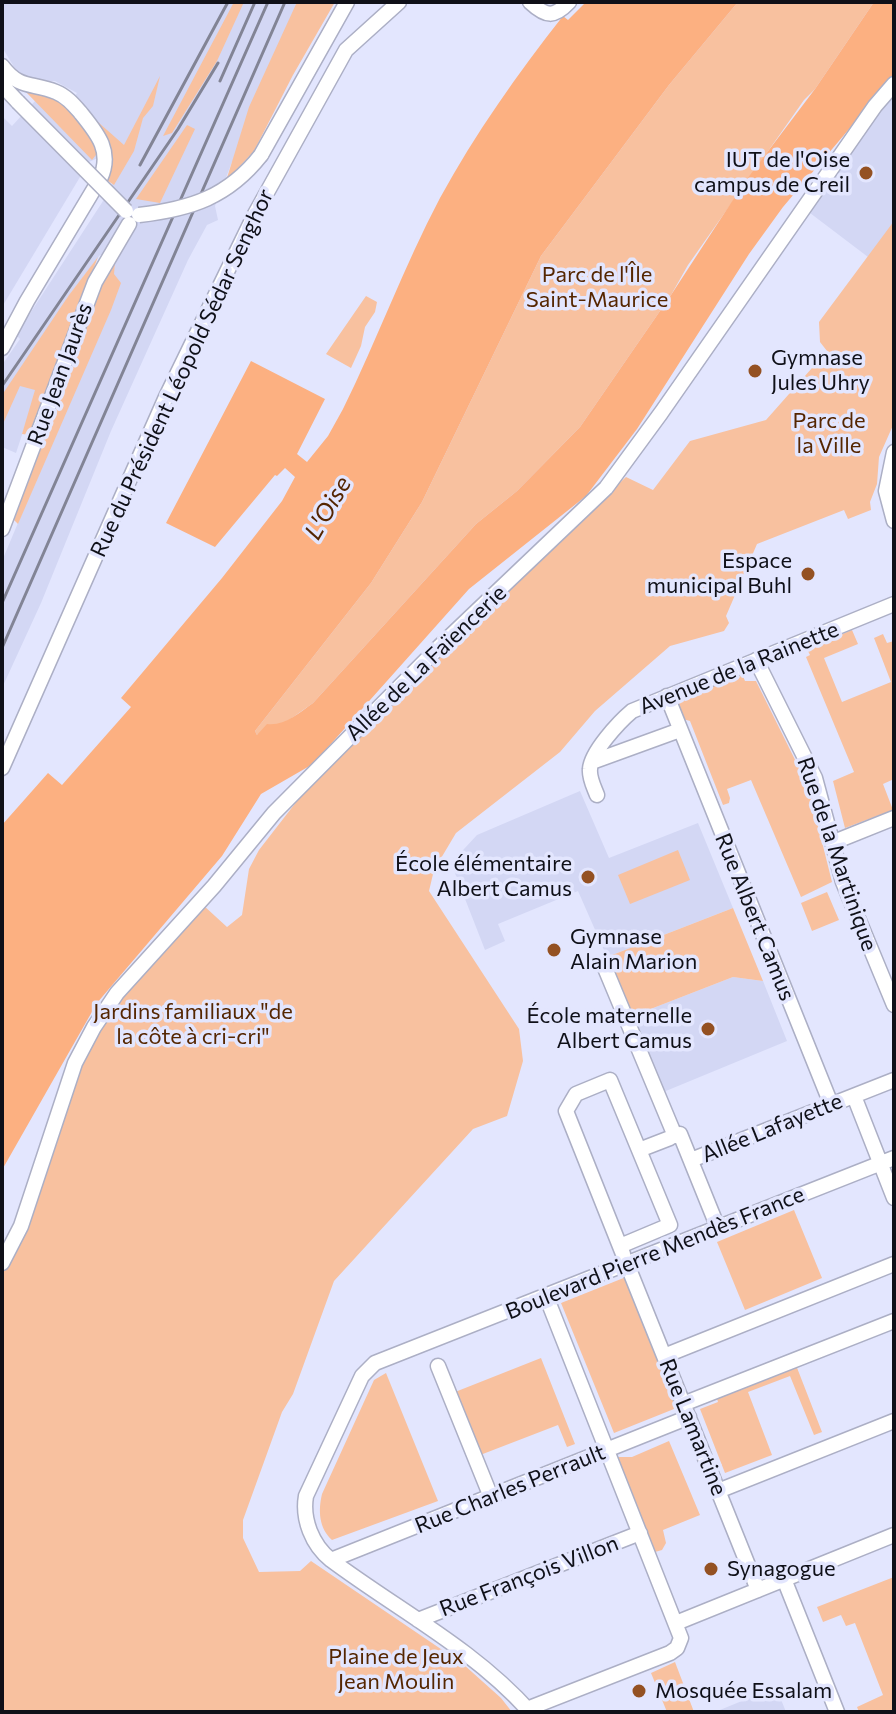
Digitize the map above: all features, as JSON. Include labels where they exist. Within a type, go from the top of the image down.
[{"type":"street","name":"Rue du Président Léopold Sédar Senghor","points":[[2,768],[166,397],[255,214],[346,50],[399,2]]},
{"type":"street","points":[[530,2],[546,15],[556,14],[569,2]]},
{"type":"street","points":[[2,85],[132,217],[162,212],[218,195],[244,175],[261,155],[346,4]]},
{"type":"street","points":[[2,66],[19,83],[52,90],[71,102],[102,142],[105,157],[103,173],[2,348]]},
{"type":"street","name":"Allée de La Faïencerie","points":[[2,1263],[26,1211],[75,1063],[117,993],[214,886],[268,820],[440,646],[606,488],[875,106],[894,84]]},
{"type":"street","name":"Rue Jean Jaurès","points":[[2,529],[95,282],[132,217]]},
{"type":"street","points":[[894,452],[887,502],[894,521]]},
{"type":"street","name":"Avenue de la Rainette","points":[[592,762],[627,715],[894,604]]},
{"type":"street","name":"Rue de la Martinique","points":[[756,660],[815,778],[843,882],[894,1005]]},
{"type":"street","name":"Rue Albert Camus","points":[[667,696],[831,1104]]},
{"type":"street","points":[[597,795],[590,773],[592,762],[680,730]]},
{"type":"street","points":[[834,842],[894,818]]},
{"type":"street","points":[[605,968],[675,1136],[680,1134],[718,1228]]},
{"type":"street","name":"Rue Lamartine","points":[[639,1150],[610,1080],[576,1094],[566,1111],[758,1590]]},
{"type":"street","name":"Allée Lafayette","points":[[691,1160],[894,1080]]},
{"type":"street","points":[[854,1096],[887,1161],[894,1198]]},
{"type":"street","points":[[624,1256],[670,1225],[639,1150],[670,1138]]},
{"type":"street","name":"Boulevard Pierre Mendès France","points":[[331,1560],[316,1544],[308,1524],[305,1502],[364,1372],[375,1363],[546,1296],[624,1256],[718,1228],[887,1161]]},
{"type":"street","points":[[664,1356],[894,1264]]},
{"type":"street","points":[[331,1560],[481,1664],[529,1710],[675,1650],[681,1638],[676,1623],[546,1296]]},
{"type":"street","name":"Rue Charles Perrault","points":[[331,1560],[607,1451],[686,1410],[894,1321]]},
{"type":"street","points":[[438,1366],[491,1497]]},
{"type":"street","points":[[718,1491],[894,1421]]},
{"type":"street","name":"Rue François Villon","points":[[418,1620],[640,1533]]},
{"type":"street","points":[[676,1623],[894,1535]]},
{"type":"street","points":[[784,1579],[837,1712]]},
{"type":"shaded area","points":[[2,2],[333,2],[232,162],[215,206],[218,220],[207,225],[188,260],[111,431],[41,603],[2,688],[2,561],[109,306],[115,263],[100,255],[67,298],[16,453],[2,447],[2,365],[20,339],[16,335],[105,198],[130,149],[124,146],[89,162],[2,307],[2,116],[12,126],[46,89],[71,102],[77,93],[55,81],[41,81],[17,72],[2,47]]},
{"type":"shaded area","name":"IUT de l'Oise campus de Creil","points":[[894,95],[894,223],[872,260],[810,213],[864,133]]},
{"type":"shaded area","name":"École élémentaire Albert Camus","points":[[580,791],[609,858],[698,823],[733,908],[607,957],[578,891],[498,924],[505,941],[485,950],[451,863],[477,835]]},
{"type":"shaded area","name":"École maternelle Albert Camus","points":[[733,977],[763,981],[787,1041],[661,1093],[630,1017]]},
{"type":"shaded area","points":[[776,1687],[786,1712],[715,1712]]},
{"type":"green space","points":[[234,2],[244,2],[217,61],[172,133],[163,136]]},
{"type":"green space","points":[[297,2],[335,2],[254,151],[226,181],[249,107]]},
{"type":"green space","name":"Parc de l'Île Saint-Maurice","points":[[738,2],[874,2],[688,265],[671,295],[580,427],[517,491],[476,524],[313,703],[289,720],[257,735],[255,731],[371,583],[422,502],[541,256],[669,85]]},
{"type":"green space","points":[[160,76],[153,106],[143,118],[134,151],[114,185],[108,181],[109,157],[90,115],[124,145]]},
{"type":"green space","points":[[25,91],[52,98],[78,118],[99,151],[92,160]]},
{"type":"green space","points":[[187,125],[195,129],[160,203],[136,199]]},
{"type":"green space","points":[[894,221],[894,423],[879,457],[871,510],[848,519],[844,510],[757,544],[726,616],[729,623],[724,631],[670,646],[595,711],[560,752],[456,833],[434,870],[429,891],[519,1029],[523,1061],[507,1116],[473,1129],[334,1281],[243,1520],[243,1538],[259,1572],[300,1571],[311,1561],[463,1664],[512,1712],[2,1712],[2,1272],[18,1245],[86,1049],[110,1011],[203,905],[227,927],[242,915],[249,869],[259,850],[304,792],[447,645],[481,618],[556,541],[626,477],[653,490],[690,441],[766,420],[827,351],[820,342],[819,322]]},
{"type":"green space","points":[[98,257],[30,435],[22,434],[35,390],[20,386],[2,426],[2,395]]},
{"type":"green space","points":[[115,263],[114,274],[121,283],[111,310],[18,524],[14,520],[104,280]]},
{"type":"green space","points":[[366,296],[377,302],[375,312],[365,327],[351,368],[326,354]]},
{"type":"green space","points":[[852,630],[858,644],[824,658],[842,702],[891,682],[874,638],[883,634],[887,643],[894,641],[894,779],[883,784],[893,810],[845,828],[833,781],[854,772],[806,657],[810,655],[807,649]]},
{"type":"green space","points":[[742,674],[745,681],[756,681],[808,786],[832,882],[801,897],[751,780],[727,789],[729,803],[723,805],[690,721],[679,718],[676,702],[679,699]]},
{"type":"green space","points":[[678,850],[690,880],[630,904],[618,875]]},
{"type":"green space","points":[[827,892],[839,920],[812,931],[801,903]]},
{"type":"green space","points":[[733,908],[763,981],[733,977],[630,1017],[607,957]]},
{"type":"green space","points":[[794,1210],[822,1278],[745,1310],[717,1242]]},
{"type":"green space","points":[[626,1277],[679,1407],[614,1433],[561,1303]]},
{"type":"green space","points":[[541,1358],[575,1444],[567,1447],[558,1425],[475,1457],[450,1394]]},
{"type":"green space","points":[[794,1360],[822,1432],[814,1435],[790,1376],[748,1392],[772,1455],[725,1473],[700,1409],[718,1402],[715,1392]]},
{"type":"green space","points":[[386,1373],[438,1501],[332,1540],[324,1530],[321,1519],[322,1494],[374,1380]]},
{"type":"green space","points":[[669,1441],[700,1515],[663,1530],[666,1543],[662,1550],[655,1552],[616,1462],[618,1457],[632,1457]]},
{"type":"green space","points":[[894,1577],[894,1710],[859,1712],[857,1707],[883,1695],[855,1623],[846,1626],[841,1615],[823,1622],[817,1607]]},
{"type":"green space","points":[[675,1662],[694,1712],[667,1712],[651,1673]]},
{"type":"water","name":"L'Oise","points":[[586,2],[738,2],[669,85],[541,256],[422,502],[371,583],[255,731],[257,735],[267,724],[286,721],[313,703],[476,524],[517,491],[580,427],[744,183],[815,89],[874,2],[894,2],[894,76],[783,207],[749,254],[637,429],[586,496],[469,589],[313,764],[261,794],[222,856],[97,1003],[2,1170],[2,825],[48,773],[62,785],[131,707],[121,698],[222,578],[282,501],[295,477],[285,468],[275,475],[215,547],[166,523],[251,361],[325,399],[297,454],[307,462],[328,436],[343,409],[427,224],[482,127],[563,16],[568,20]]},
{"type":"railway","points":[[140,165],[228,2]]},
{"type":"railway","points":[[220,81],[255,2]]},
{"type":"railway","points":[[2,603],[268,2]]},
{"type":"railway","points":[[2,648],[285,2]]},
{"type":"railway","points":[[2,386],[178,129],[218,63]]},
{"type":"place","name":"IUT de l'Oise campus de Creil","points":[[866,173]]},
{"type":"place","name":"Gymnase Jules Uhry","points":[[755,371]]},
{"type":"place","name":"Espace municipal Buhl","points":[[808,574]]},
{"type":"place","name":"École élémentaire Albert Camus","points":[[588,877]]},
{"type":"place","name":"Gymnase Alain Marion","points":[[554,950]]},
{"type":"place","name":"École maternelle Albert Camus","points":[[708,1029]]},
{"type":"place","name":"Synagogue","points":[[711,1569]]},
{"type":"place","name":"Mosquée Essalam","points":[[639,1691]]},
{"type":"park label","name":"Parc de la Ville","points":[[829,434]]},
{"type":"park label","name":"Jardins familiaux \"de la côte à cri-cri\"","points":[[193,1024]]},
{"type":"park label","name":"Plaine de Jeux Jean Moulin","points":[[396,1670]]}]
